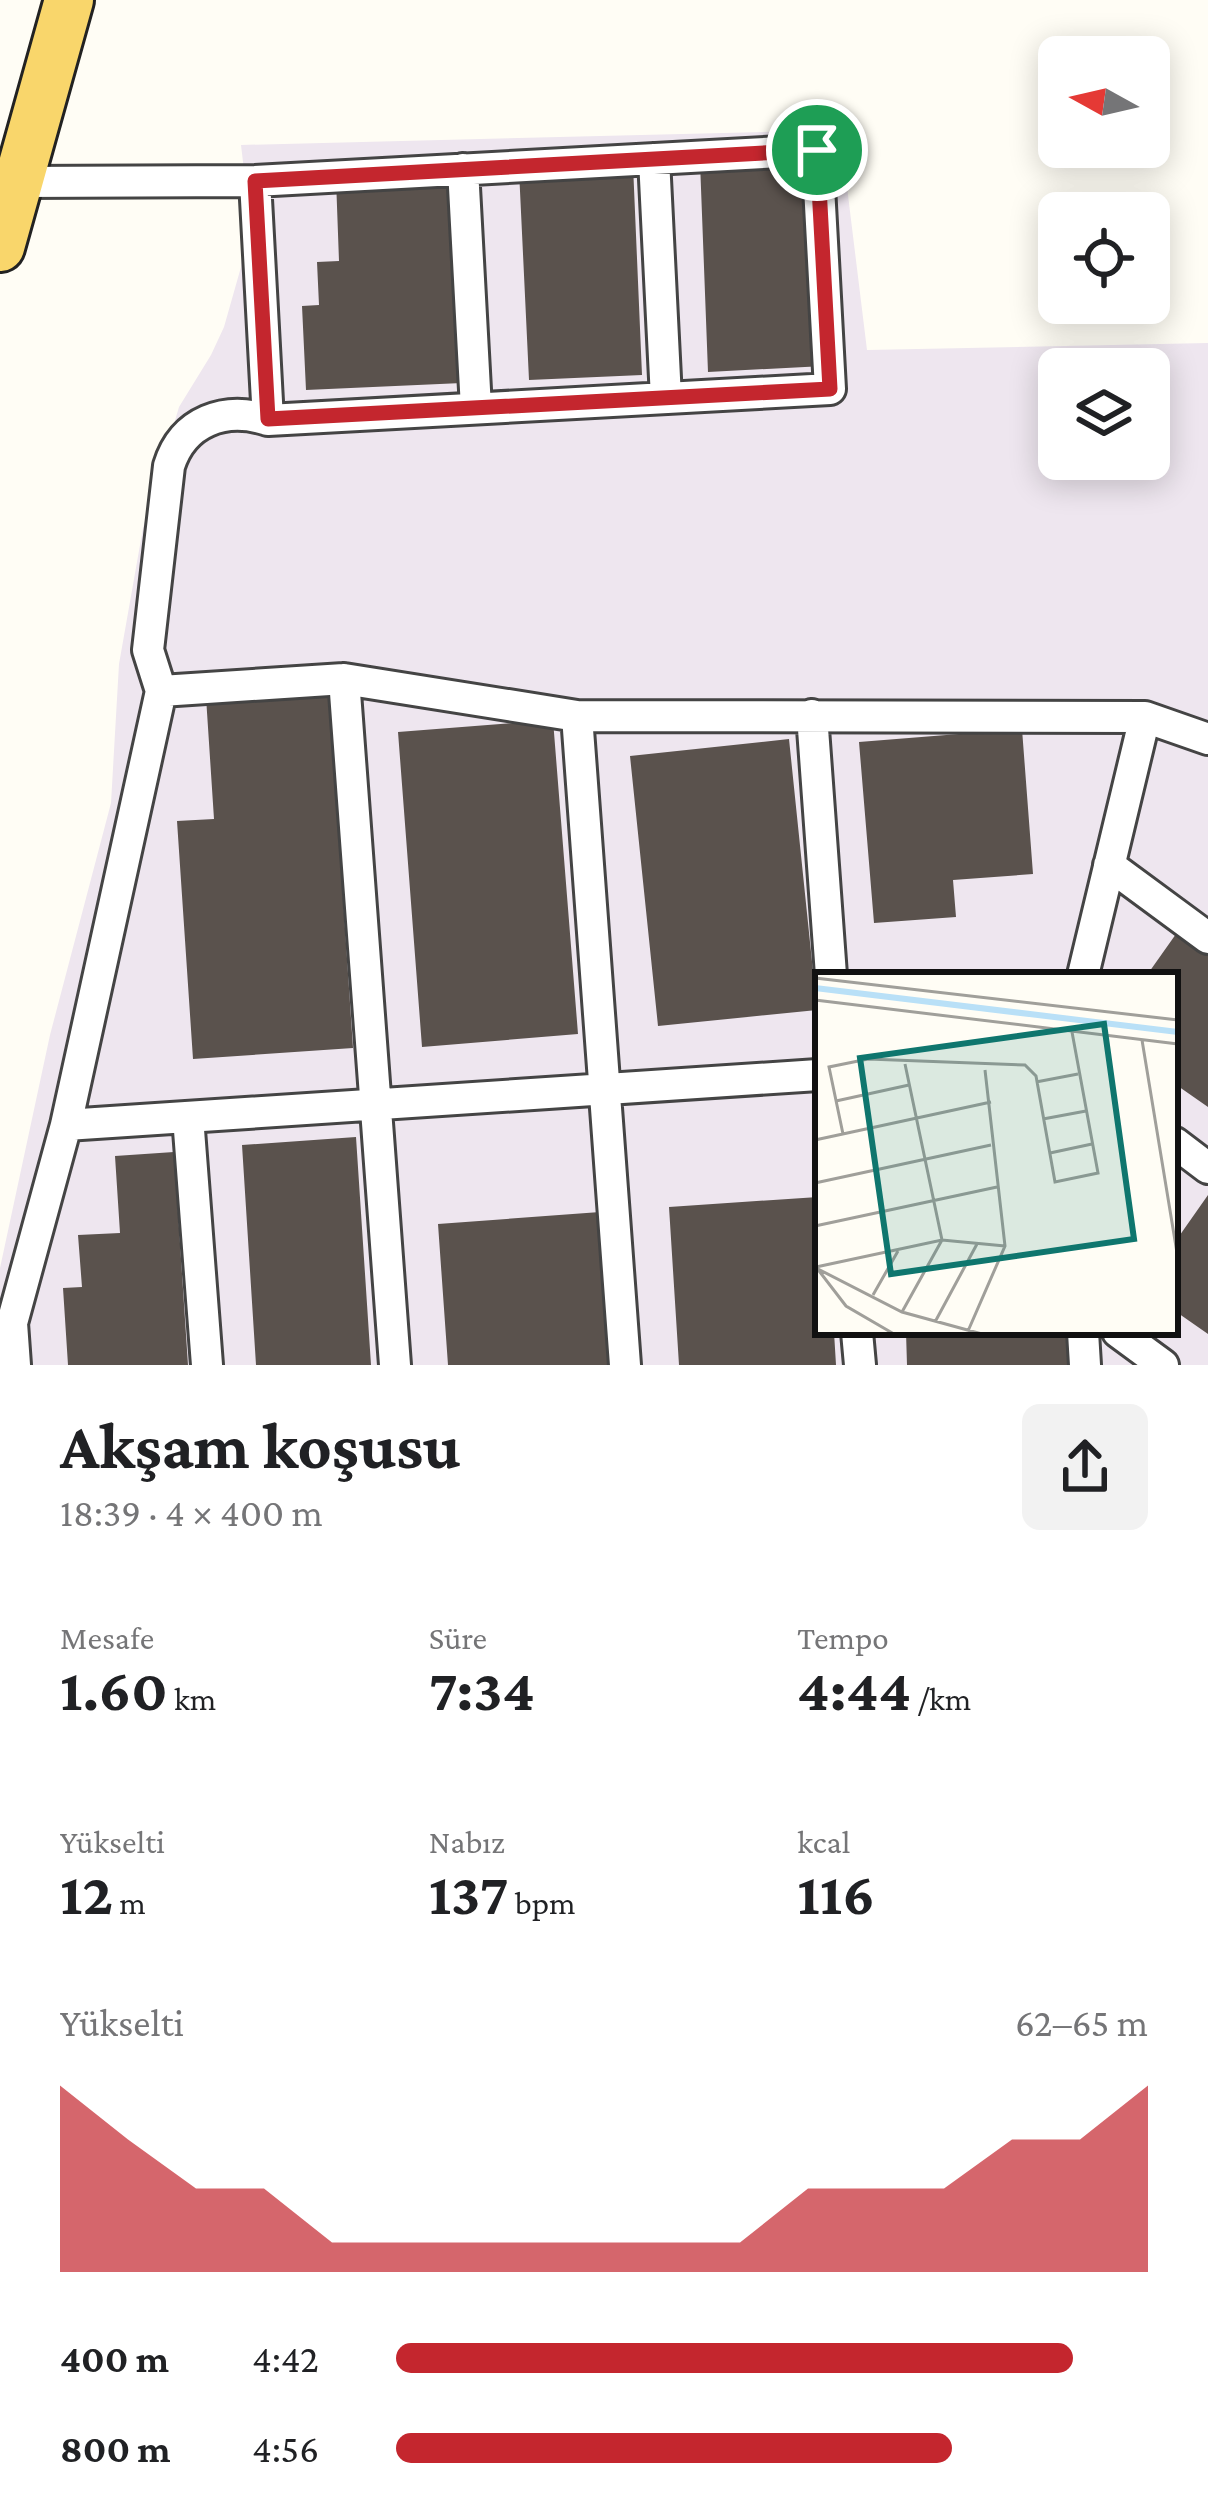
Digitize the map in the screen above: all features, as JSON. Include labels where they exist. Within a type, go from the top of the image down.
[{"type":"main road","points":[[0,247],[69,0]]},
{"type":"street","points":[[15,1365],[12,1323],[66,1125],[161,691],[148,650],[167,479],[173,454],[190,430],[219,415],[236,413],[268,419],[830,389],[817,150],[255,181],[19,182]]},
{"type":"street","points":[[654,159],[666,398]]},
{"type":"street","points":[[463,169],[476,408]]},
{"type":"street","points":[[255,181],[268,419]]},
{"type":"street","points":[[161,691],[344,679],[578,716],[1145,717],[1208,739]]},
{"type":"street","points":[[344,679],[394,1365]]},
{"type":"street","points":[[812,715],[831,972]]},
{"type":"street","points":[[578,716],[625,1365]]},
{"type":"street","points":[[1084,972],[1145,717]]},
{"type":"street","points":[[1109,865],[1208,938]]},
{"type":"street","points":[[66,1125],[815,1075]]},
{"type":"street","points":[[188,1117],[207,1365]]},
{"type":"street","points":[[1178,1145],[1208,1168]]},
{"type":"street","points":[[857,1335],[860,1365]]},
{"type":"street","points":[[1083,1335],[1085,1365]]},
{"type":"street","points":[[1122,1335],[1162,1365]]},
{"type":"shaded area","points":[[840,130],[867,350],[1208,343],[1208,1365],[0,1365],[0,1268],[50,1035],[111,803],[119,664],[143,528],[179,407],[224,327],[241,267],[248,204],[241,145]]},
{"type":"building","points":[[814,157],[824,366],[708,372],[700,162]]},
{"type":"building","points":[[633,165],[642,375],[529,380],[519,170]]},
{"type":"building","points":[[453,173],[462,383],[306,390],[302,306],[319,305],[317,262],[339,261],[336,179]]},
{"type":"building","points":[[329,689],[353,1048],[193,1059],[177,821],[214,819],[206,697]]},
{"type":"building","points":[[553,720],[578,1034],[422,1047],[398,732]]},
{"type":"building","points":[[1022,729],[1033,874],[953,880],[956,917],[874,923],[859,742]]},
{"type":"building","points":[[789,739],[815,1010],[658,1026],[630,756]]},
{"type":"building","points":[[1176,934],[1208,956],[1208,1107],[1178,1086],[1178,972],[1149,972]]},
{"type":"building","points":[[356,1137],[371,1365],[256,1365],[242,1145]]},
{"type":"building","points":[[174,1152],[188,1365],[68,1365],[63,1288],[82,1287],[78,1235],[120,1233],[115,1156]]},
{"type":"building","points":[[1208,1195],[1208,1334],[1178,1313],[1178,1238]]},
{"type":"building","points":[[815,1197],[815,1335],[834,1335],[836,1365],[679,1365],[669,1207]]},
{"type":"building","points":[[600,1212],[612,1365],[448,1365],[438,1224]]},
{"type":"building","points":[[906,1335],[1070,1335],[1072,1365],[907,1365]]},
{"type":"route","points":[[817,150],[830,389],[268,419],[255,181],[817,150]]}]
